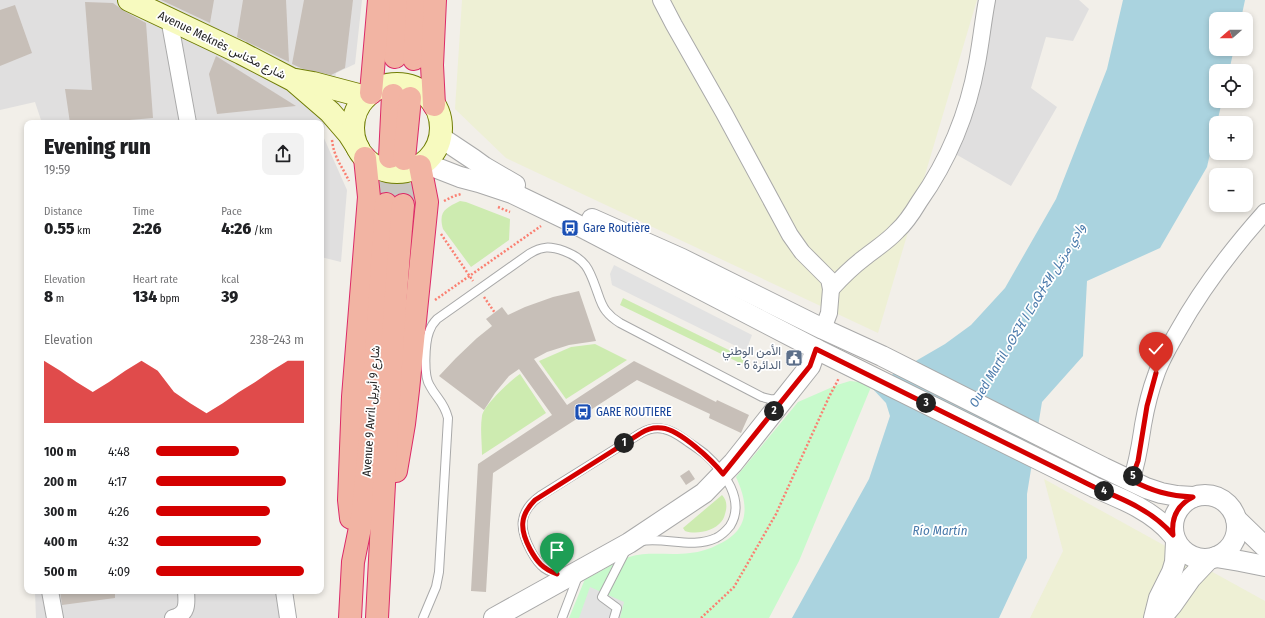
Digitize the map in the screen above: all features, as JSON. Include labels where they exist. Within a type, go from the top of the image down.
[{"type":"highway","points":[[368,95],[379,0]]},
{"type":"highway","points":[[400,0],[404,58],[418,0]]},
{"type":"highway","points":[[434,105],[432,65],[435,0]]},
{"type":"highway","points":[[381,547],[400,455],[408,390],[426,202],[410,161],[402,97]]},
{"type":"highway","points":[[353,562],[349,500],[353,397],[369,197],[361,153]]},
{"type":"highway","name":"Avenue 9 Avril شارع 9 أبريل","points":[[350,618],[353,562],[362,518],[394,204],[392,355],[378,618]]},
{"type":"main road","name":"Avenue Meknès شارع مكناس","points":[[129,0],[241,53],[293,80],[330,112],[349,134],[361,153]]},
{"type":"main road","name":"Avenue Meknès شارع مكناس","points":[[293,80],[368,95]]},
{"type":"main road","points":[[389,85],[407,85],[424,93],[434,105],[439,115],[441,126],[437,147],[432,156],[410,161],[407,172],[398,173],[389,172],[373,166],[361,153],[355,138],[353,122],[358,108],[368,95],[389,85]]},
{"type":"street","points":[[661,0],[790,235],[802,252],[829,279],[831,289],[828,313],[823,329]]},
{"type":"street","points":[[831,289],[854,266],[898,231],[927,192],[939,171],[958,129],[972,85],[978,62],[986,0]]},
{"type":"street","points":[[169,18],[187,120]]},
{"type":"street","points":[[440,137],[473,158],[484,167],[522,189],[682,259],[823,329],[882,356],[1104,468],[1161,493],[1193,497],[1208,495],[1223,500],[1229,506],[1236,519],[1236,535],[1233,542],[1223,554],[1212,558],[1191,578],[1161,618]]},
{"type":"street","points":[[410,161],[460,178],[479,182],[512,193],[566,219],[816,349],[1149,513],[1166,526],[1186,554],[1201,559],[1212,558],[1240,561],[1265,566]]},
{"type":"street","points":[[1131,480],[1139,454],[1148,400],[1156,373],[1162,360],[1202,291],[1234,247],[1265,212]]},
{"type":"street","points":[[494,618],[629,543],[704,494],[723,474],[810,366],[816,349]]},
{"type":"street","points":[[1154,618],[1160,598],[1172,572],[1176,557],[1175,539],[1172,527],[1176,512],[1186,500],[1193,497]]},
{"type":"street","points":[[1236,519],[1265,547]]},
{"type":"street","points":[[51,594],[55,618]]},
{"type":"street","points":[[174,618],[184,612],[186,594]]},
{"type":"street","points":[[284,594],[288,618]]},
{"type":"lane","points":[[423,618],[436,587],[439,572],[448,418],[446,409],[429,385],[426,376],[426,346],[428,333],[437,319],[537,249],[546,247],[555,248],[574,255],[585,263],[606,311],[612,318],[620,323],[762,397],[778,399],[788,394]]},
{"type":"lane","points":[[580,571],[563,574],[551,572],[541,566],[524,538],[523,520],[527,509],[540,496],[641,433],[651,429],[662,428],[677,434],[705,454],[723,474],[735,500],[736,511],[733,521],[727,530],[718,537],[693,544],[653,541],[629,543],[602,597],[617,608],[614,618]]},
{"type":"lane","points":[[562,618],[580,571]]},
{"type":"path","points":[[331,134],[333,151],[350,183]]},
{"type":"path","points":[[443,202],[454,196],[463,194]]},
{"type":"path","points":[[492,205],[513,213]]},
{"type":"path","points":[[431,303],[541,226],[534,222]]},
{"type":"path","points":[[439,231],[470,275]]},
{"type":"path","points":[[701,618],[734,587],[776,514],[829,397],[847,364]]},
{"type":"shaded area","points":[[0,0],[362,0],[355,64],[336,73],[324,131],[324,120],[41,120],[35,102],[0,110]]},
{"type":"shaded area","points":[[990,0],[1079,0],[1089,9],[1073,41],[1046,37],[1031,88],[1057,107],[1011,186],[952,152]]},
{"type":"shaded area","points":[[324,138],[347,190],[341,262],[324,258]]},
{"type":"shaded area","points":[[614,265],[752,335],[746,351],[612,285],[610,274]]},
{"type":"shaded area","points":[[590,587],[624,602],[620,618],[579,618]]},
{"type":"shaded area","points":[[35,594],[280,594],[281,618],[36,618]]},
{"type":"green space","points":[[462,0],[977,0],[878,333],[506,158],[455,109]]},
{"type":"green space","points":[[460,201],[510,219],[509,240],[471,267],[443,229],[442,223],[442,214],[444,211]]},
{"type":"green space","points":[[623,298],[745,358],[742,364],[620,305]]},
{"type":"green space","points":[[595,344],[627,360],[566,399],[539,361],[571,347]]},
{"type":"green space","points":[[520,374],[546,413],[482,455],[481,426],[484,411],[498,394]]},
{"type":"green space","points":[[850,381],[860,382],[871,387],[799,561],[769,618],[569,618],[585,579],[620,560],[627,557],[644,554],[682,554],[697,552],[712,547],[737,532],[744,516],[745,507],[736,477],[798,402]]},
{"type":"green space","points":[[1044,479],[1265,601],[1265,618],[1030,618],[1063,551]]},
{"type":"green space","points":[[722,495],[726,502],[726,510],[723,519],[718,525],[709,530],[694,533],[685,531],[683,528]]},
{"type":"water","name":"Río Martín","points":[[1123,0],[1245,0],[1242,12],[1209,12],[1209,56],[1232,56],[1231,64],[1209,64],[1209,108],[1220,108],[1219,116],[1209,116],[1209,158],[1207,167],[1160,248],[1087,281],[1083,356],[1042,402],[1027,494],[1027,558],[999,618],[792,618],[869,479],[890,416],[886,403],[871,387],[945,344],[971,325],[1005,288],[1056,199],[1107,69]]},
{"type":"building","points":[[161,0],[214,0],[210,23]]},
{"type":"building","points":[[243,0],[286,0],[289,62],[237,37]]},
{"type":"building","points":[[304,0],[353,0],[345,68],[331,75],[303,69],[292,64]]},
{"type":"building","points":[[85,2],[113,3],[146,23],[153,118],[129,120],[70,120],[65,89],[92,90]]},
{"type":"building","points":[[15,5],[32,53],[0,66],[0,10]]},
{"type":"building","points":[[216,56],[296,106],[217,114],[209,74]]},
{"type":"building","points":[[579,291],[596,341],[569,345],[547,352],[534,359],[567,405],[634,361],[716,402],[717,400],[749,415],[741,433],[709,418],[710,414],[637,380],[493,473],[486,592],[471,591],[478,464],[552,415],[519,369],[509,376],[495,393],[484,410],[439,376],[477,338],[492,326],[486,319],[502,307],[508,315],[553,297]]},
{"type":"building","points":[[689,470],[695,479],[686,485],[680,476]]},
{"type":"building","points":[[60,594],[115,594],[115,598],[62,605]]},
{"type":"tunnel","points":[[393,95],[395,57]]},
{"type":"tunnel","points":[[410,98],[414,59]]},
{"type":"tunnel","points":[[386,204],[390,157]]},
{"type":"tunnel","points":[[403,205],[404,159]]},
{"type":"place","name":"Gare Routière","points":[[570,228]]},
{"type":"place","name":"الأمن الوطني - الدائرة 6","points":[[794,358]]},
{"type":"place","name":"GARE ROUTIERE","points":[[583,412]]},
{"type":"route","points":[[557,574],[541,566],[536,561],[524,538],[522,527],[524,515],[535,500],[641,433],[651,429],[662,428],[677,434],[705,454],[723,474],[810,366],[816,349],[1149,513],[1166,526],[1173,535],[1172,527],[1176,512],[1186,500],[1193,497],[1161,493],[1146,488],[1131,480],[1138,461],[1143,425],[1156,373]]},
{"type":"water label","name":"Oued Martil ⴰⵙⵉⴼ ⵏ ⵎⴰⵕⵜⵉⵍ وادي مرتيل","points":[[1027,315]]}]
